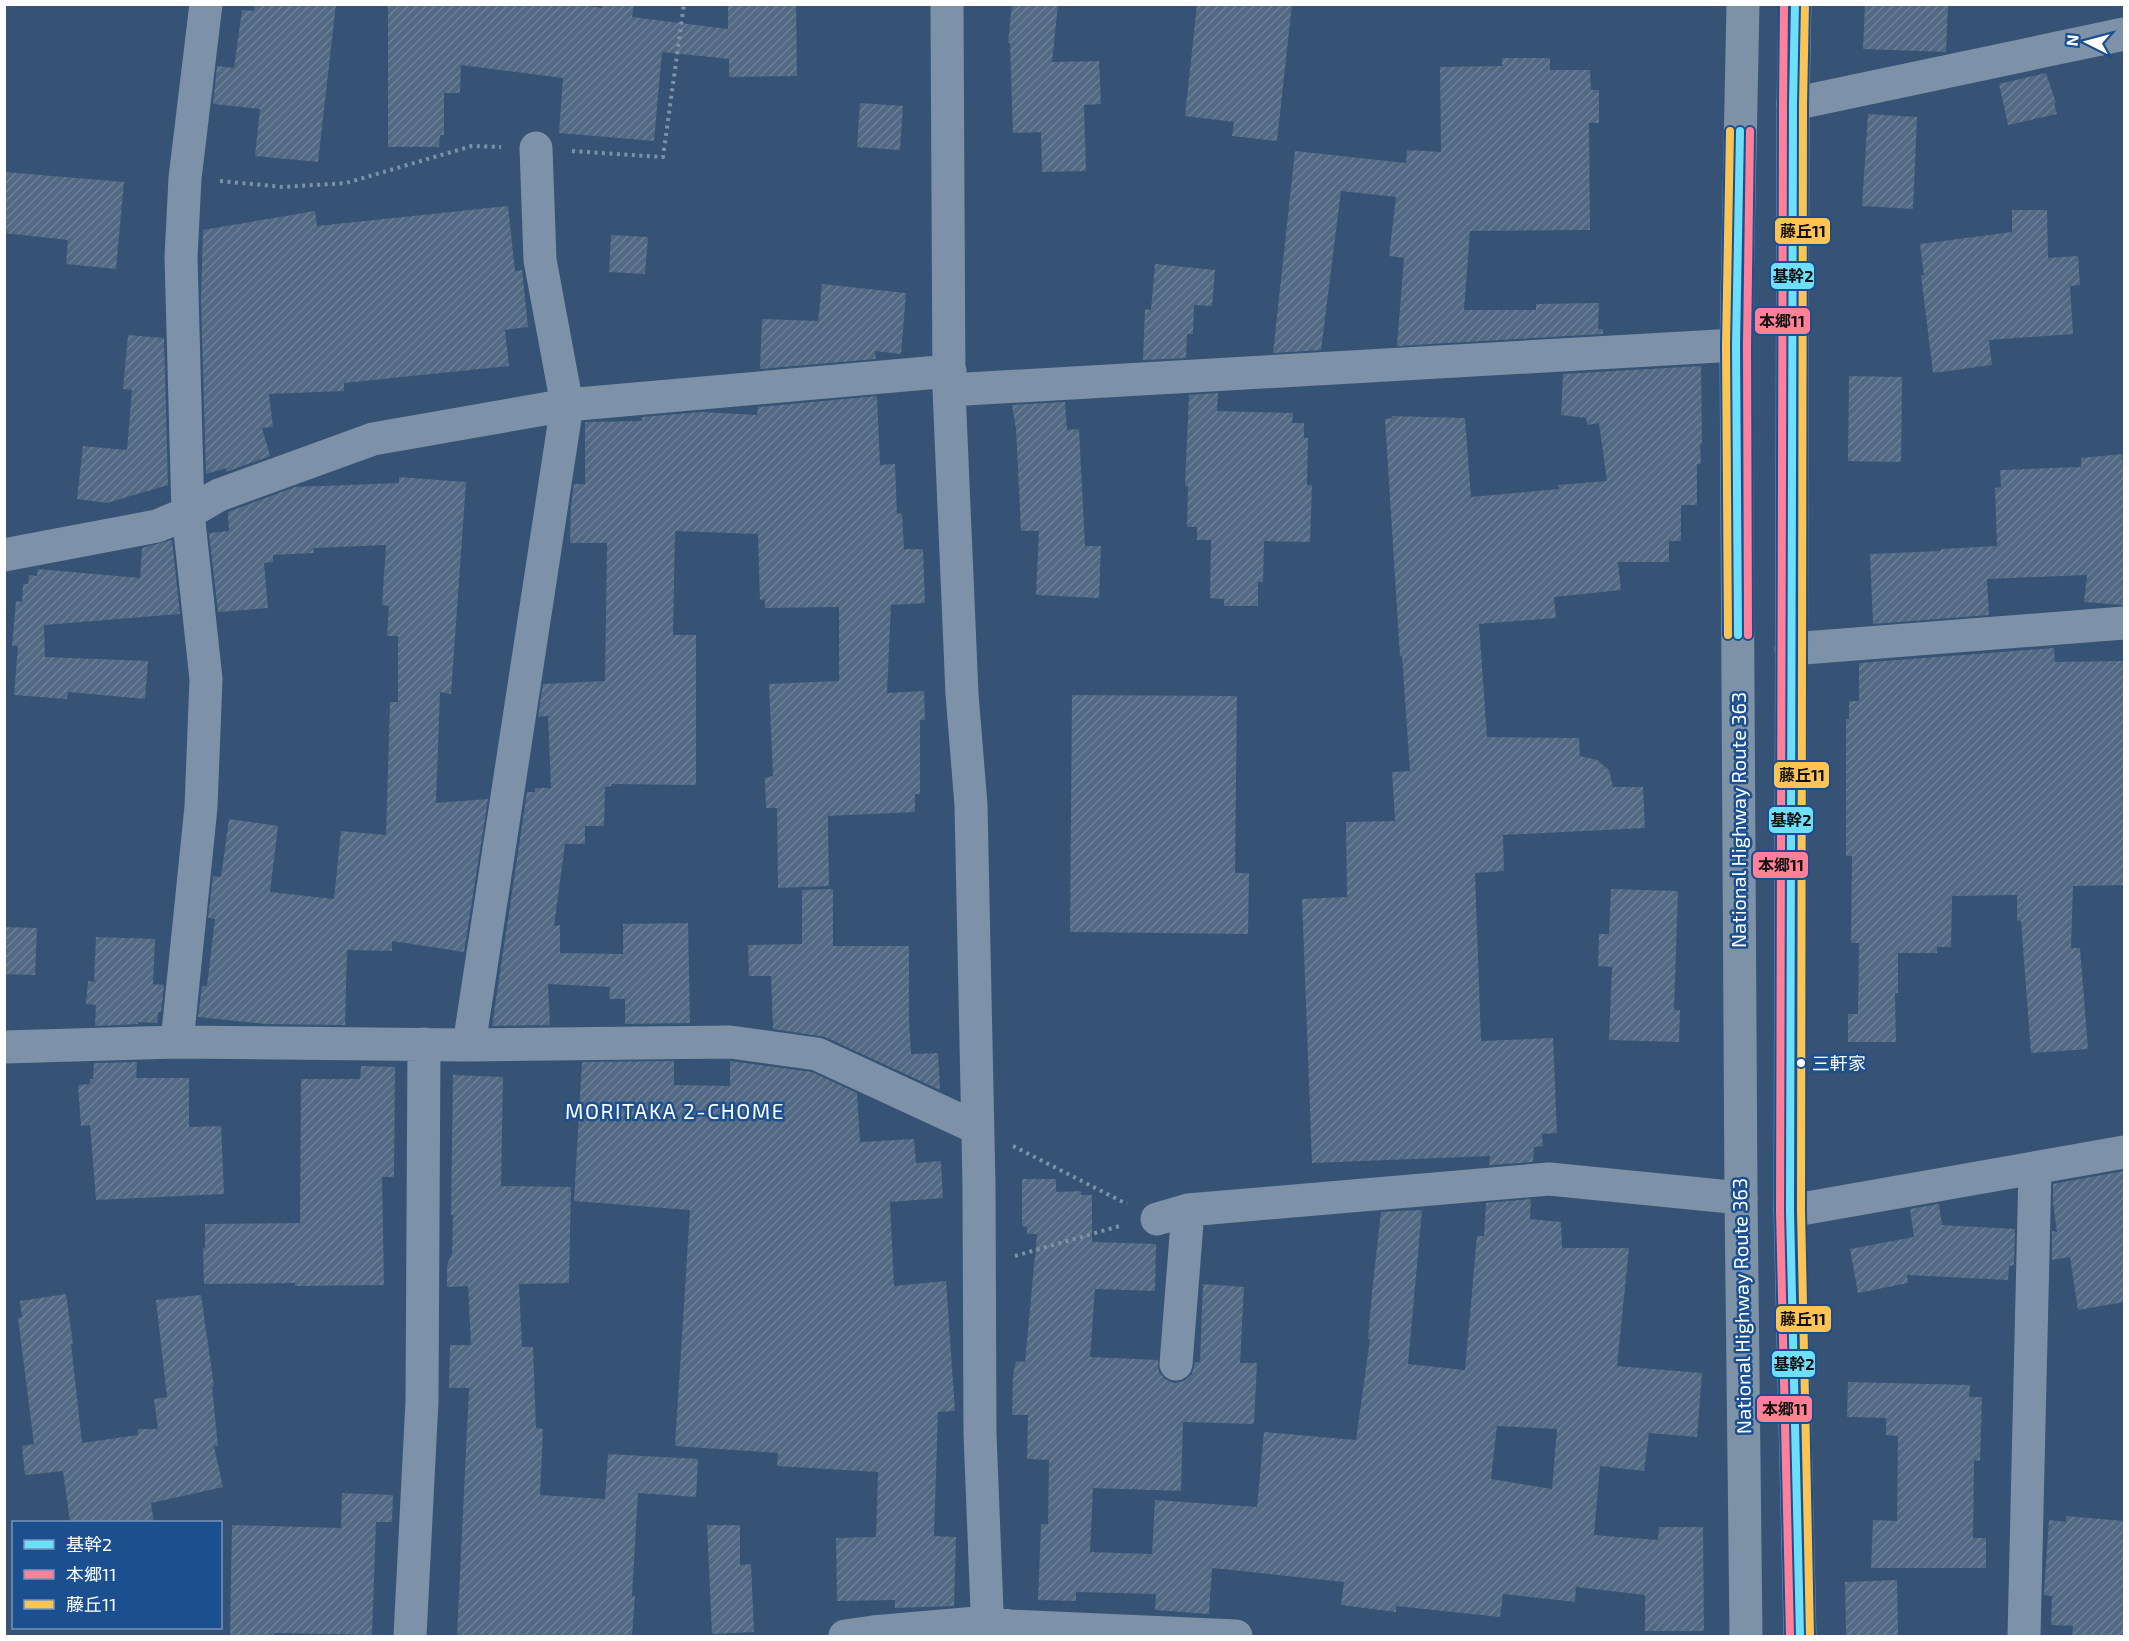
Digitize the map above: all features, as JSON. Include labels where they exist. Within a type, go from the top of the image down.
[{"type":"highway","name":"National Highway Route 363","points":[[1743,4],[1736,345],[1746,1636]]},
{"type":"highway","points":[[1795,4],[1790,1212],[1800,1636]]},
{"type":"street","points":[[177,1042],[201,807],[206,679],[188,513],[181,257],[185,178],[206,4]]},
{"type":"street","points":[[947,4],[950,380],[962,694],[971,805],[981,1434],[988,1629]]},
{"type":"street","points":[[1793,104],[2124,34]]},
{"type":"street","points":[[469,1044],[567,405],[540,260],[536,148]]},
{"type":"street","points":[[4,555],[157,526],[188,513],[219,495],[373,439],[567,405],[950,380],[1736,345]]},
{"type":"street","points":[[1791,649],[2124,623]]},
{"type":"street","points":[[4,1047],[177,1042],[469,1044],[730,1042],[817,1054],[977,1128]]},
{"type":"street","points":[[410,1636],[422,1401],[424,1044]]},
{"type":"street","points":[[1790,1212],[2124,1152]]},
{"type":"street","points":[[2024,1636],[2035,1169]]},
{"type":"street","points":[[1157,1219],[1188,1210],[1550,1179],[1741,1198]]},
{"type":"street","points":[[1176,1364],[1188,1210]]},
{"type":"street","points":[[845,1636],[873,1632],[988,1629],[1009,1626],[1236,1636]]},
{"type":"path","points":[[185,178],[283,187],[346,183],[472,146],[663,157],[684,4]]},
{"type":"path","points":[[977,1128],[1157,1219]]},
{"type":"path","points":[[980,1266],[1130,1224],[1157,1219]]},
{"type":"building","points":[[255,4],[336,4],[318,162],[255,156],[260,109],[213,104],[217,66],[234,68],[242,10],[254,11]]},
{"type":"building","points":[[388,4],[573,4],[602,8],[602,4],[634,4],[632,17],[728,29],[728,4],[796,4],[797,76],[729,77],[729,59],[662,52],[654,141],[559,133],[563,78],[461,65],[460,93],[444,93],[444,135],[440,135],[439,147],[388,147]]},
{"type":"building","points":[[1012,4],[1058,4],[1052,62],[1099,61],[1101,104],[1084,105],[1086,171],[1042,172],[1041,132],[1013,133],[1010,43],[1008,43]]},
{"type":"building","points":[[1197,4],[1292,4],[1277,141],[1232,136],[1234,122],[1185,116]]},
{"type":"building","points":[[1865,4],[1948,4],[1946,52],[1863,49]]},
{"type":"building","points":[[1502,58],[1550,58],[1550,70],[1590,70],[1591,90],[1599,90],[1599,123],[1589,123],[1590,230],[1470,231],[1464,310],[1536,310],[1536,304],[1599,303],[1598,329],[1603,329],[1603,334],[1397,346],[1404,258],[1389,256],[1396,197],[1341,191],[1321,350],[1273,353],[1295,151],[1406,163],[1407,150],[1441,152],[1440,67],[1502,66]]},
{"type":"building","points":[[2046,73],[2056,103],[2054,103],[2057,114],[2008,125],[1999,84]]},
{"type":"building","points":[[860,103],[903,106],[900,150],[857,147]]},
{"type":"building","points":[[1868,114],[1917,117],[1913,209],[1862,206]]},
{"type":"building","points":[[4,172],[124,182],[116,269],[66,264],[68,240],[4,233]]},
{"type":"building","points":[[508,206],[515,271],[522,270],[528,327],[505,330],[509,366],[344,383],[344,391],[269,394],[273,427],[262,428],[270,456],[226,472],[226,468],[206,474],[201,299],[203,230],[315,211],[317,226]]},
{"type":"building","points":[[2012,210],[2047,210],[2048,258],[2078,256],[2080,285],[2070,286],[2073,334],[1989,340],[1992,365],[1933,373],[1921,275],[1924,275],[1920,244],[2012,232]]},
{"type":"building","points":[[611,235],[648,237],[645,274],[609,272]]},
{"type":"building","points":[[1155,264],[1215,270],[1212,306],[1194,305],[1193,334],[1187,334],[1186,358],[1143,360],[1145,309],[1151,310]]},
{"type":"building","points":[[822,284],[906,293],[901,354],[875,351],[876,359],[760,369],[762,319],[818,321]]},
{"type":"building","points":[[128,335],[164,338],[168,485],[107,503],[77,499],[83,446],[127,450],[132,390],[123,389]]},
{"type":"building","points":[[1701,366],[1702,443],[1700,444],[1701,464],[1697,464],[1697,505],[1681,505],[1681,541],[1669,541],[1669,562],[1618,562],[1621,590],[1554,597],[1556,618],[1479,624],[1487,737],[1579,738],[1580,756],[1597,760],[1609,770],[1613,787],[1643,787],[1645,828],[1503,835],[1504,871],[1475,873],[1481,1041],[1553,1038],[1557,1133],[1542,1134],[1543,1146],[1534,1147],[1533,1162],[1489,1165],[1490,1156],[1312,1163],[1302,899],[1347,897],[1346,822],[1395,821],[1392,772],[1410,771],[1402,656],[1400,656],[1385,419],[1393,418],[1392,416],[1465,418],[1471,497],[1559,489],[1558,485],[1607,481],[1599,423],[1587,425],[1586,418],[1561,415],[1563,374]]},
{"type":"building","points":[[1849,376],[1902,377],[1901,462],[1848,461]]},
{"type":"building","points":[[1218,393],[1217,411],[1293,413],[1292,423],[1304,423],[1304,438],[1308,438],[1307,485],[1312,485],[1310,542],[1264,541],[1263,582],[1258,582],[1258,606],[1224,606],[1224,599],[1210,598],[1211,540],[1197,540],[1197,527],[1187,527],[1188,486],[1185,486],[1189,395]]},
{"type":"building","points":[[877,396],[880,465],[895,464],[897,514],[902,513],[904,549],[923,549],[925,603],[891,605],[887,693],[924,691],[925,720],[920,720],[920,794],[915,794],[915,812],[828,816],[829,886],[778,888],[777,808],[766,808],[765,778],[773,776],[769,684],[839,681],[839,607],[765,608],[765,599],[760,600],[758,534],[675,531],[673,635],[696,635],[696,785],[611,784],[612,786],[605,787],[604,826],[585,826],[585,844],[565,844],[554,926],[560,925],[560,953],[623,954],[623,924],[688,923],[690,1023],[625,1024],[625,999],[609,999],[610,987],[548,984],[550,1025],[492,1026],[527,792],[535,792],[535,788],[551,788],[548,716],[538,717],[543,684],[605,681],[607,543],[570,543],[574,484],[585,484],[585,422],[642,421],[642,417],[702,412],[757,415],[758,407]]},
{"type":"building","points":[[1065,402],[1067,430],[1079,429],[1085,546],[1101,546],[1099,598],[1036,595],[1039,531],[1021,531],[1016,429],[1012,405]]},
{"type":"building","points":[[2122,454],[2124,605],[2084,602],[2087,575],[1987,579],[1989,615],[1873,624],[1870,554],[1997,546],[1995,488],[2001,487],[2000,470],[2081,467],[2081,458]]},
{"type":"building","points":[[399,477],[466,482],[451,694],[440,692],[436,803],[488,799],[464,952],[392,941],[392,951],[347,950],[345,1025],[266,1024],[198,1017],[202,986],[207,986],[215,919],[208,918],[213,876],[221,877],[229,819],[278,826],[270,892],[334,899],[341,831],[386,835],[390,702],[398,702],[398,636],[387,636],[389,606],[382,605],[386,545],[313,548],[314,553],[273,555],[273,562],[264,563],[268,608],[218,612],[209,533],[229,531],[228,512],[295,487],[399,483]]},
{"type":"building","points":[[172,540],[180,614],[44,625],[45,657],[148,661],[145,699],[68,692],[67,699],[14,695],[18,646],[12,646],[16,601],[22,602],[23,584],[28,584],[29,575],[37,576],[38,569],[140,578],[142,548]]},
{"type":"building","points":[[2054,648],[2055,662],[2124,661],[2124,885],[2073,886],[2071,948],[2080,948],[2088,1049],[2031,1053],[2021,921],[2017,921],[2017,895],[1952,896],[1951,947],[1937,947],[1937,953],[1898,953],[1898,993],[1895,993],[1896,1042],[1848,1042],[1848,1014],[1858,1014],[1859,943],[1851,943],[1852,856],[1846,856],[1846,719],[1849,719],[1849,701],[1859,701],[1859,663]]},
{"type":"building","points":[[1072,695],[1237,696],[1235,873],[1249,873],[1248,934],[1070,932]]},
{"type":"building","points":[[833,889],[833,946],[909,946],[911,1054],[938,1053],[940,1090],[825,1037],[773,1029],[771,976],[749,976],[748,945],[802,944],[802,890]]},
{"type":"building","points":[[1611,889],[1678,891],[1674,1010],[1680,1010],[1679,1042],[1609,1040],[1612,967],[1598,966],[1599,934],[1609,934]]},
{"type":"building","points":[[4,927],[37,928],[35,975],[4,974]]},
{"type":"building","points":[[96,937],[155,939],[153,984],[164,985],[161,1012],[158,1012],[157,1023],[138,1022],[138,1024],[95,1026],[96,1005],[86,1004],[88,981],[97,982],[94,980]]},
{"type":"building","points":[[674,1061],[674,1085],[730,1086],[730,1061],[812,1072],[857,1093],[860,1142],[914,1139],[916,1163],[941,1161],[943,1198],[890,1202],[894,1286],[946,1281],[955,1411],[938,1412],[934,1536],[956,1537],[954,1606],[895,1608],[895,1600],[837,1601],[836,1538],[876,1537],[878,1472],[777,1466],[778,1453],[675,1446],[690,1210],[574,1201],[582,1062]]},
{"type":"building","points":[[137,1062],[136,1078],[189,1078],[189,1127],[221,1126],[224,1194],[96,1200],[90,1125],[81,1126],[78,1085],[90,1084],[90,1079],[93,1079],[94,1063]]},
{"type":"building","points":[[361,1066],[395,1067],[394,1177],[382,1177],[384,1285],[204,1284],[205,1224],[300,1223],[301,1079],[360,1079]]},
{"type":"building","points":[[453,1075],[503,1077],[501,1186],[571,1187],[569,1283],[519,1284],[522,1347],[533,1347],[536,1428],[543,1429],[540,1495],[605,1499],[608,1454],[698,1459],[696,1497],[638,1493],[632,1636],[457,1636],[469,1388],[449,1388],[450,1345],[471,1345],[468,1286],[447,1287],[447,1265],[452,1253]]},
{"type":"building","points":[[2124,1171],[2124,1302],[2078,1310],[2070,1257],[2052,1260],[2052,1231],[2057,1232],[2053,1184]]},
{"type":"building","points":[[1022,1179],[1056,1179],[1056,1192],[1081,1191],[1081,1195],[1092,1195],[1092,1242],[1156,1244],[1155,1291],[1095,1289],[1090,1357],[1158,1360],[1159,1372],[1165,1379],[1174,1383],[1184,1381],[1192,1374],[1195,1362],[1200,1362],[1203,1284],[1244,1287],[1240,1363],[1257,1363],[1254,1424],[1183,1422],[1181,1491],[1093,1488],[1090,1552],[1152,1554],[1155,1500],[1257,1507],[1264,1432],[1356,1440],[1370,1339],[1368,1339],[1372,1292],[1381,1212],[1422,1210],[1408,1364],[1465,1370],[1477,1236],[1484,1236],[1486,1203],[1531,1199],[1530,1219],[1561,1222],[1562,1248],[1629,1248],[1617,1366],[1702,1373],[1697,1437],[1649,1433],[1644,1471],[1600,1466],[1594,1535],[1658,1540],[1659,1527],[1703,1527],[1704,1631],[1645,1631],[1645,1595],[1576,1587],[1575,1602],[1503,1594],[1500,1617],[1396,1606],[1396,1612],[1341,1605],[1344,1582],[1212,1568],[1209,1614],[1155,1610],[1156,1594],[1076,1592],[1076,1601],[1038,1600],[1041,1524],[1048,1524],[1049,1460],[1027,1459],[1028,1415],[1012,1415],[1013,1375],[1016,1361],[1025,1362],[1037,1234],[1027,1234],[1027,1227],[1022,1226]],"holes":[[[1497,1426],[1557,1429],[1552,1489],[1491,1479]]]},
{"type":"building","points":[[1939,1204],[1942,1225],[2015,1229],[2014,1265],[2009,1266],[2008,1280],[1907,1275],[1908,1283],[1858,1293],[1850,1249],[1914,1237],[1910,1209]]},
{"type":"building","points":[[66,1294],[82,1443],[138,1435],[138,1429],[158,1429],[154,1399],[167,1397],[156,1300],[201,1295],[214,1386],[212,1387],[218,1446],[214,1446],[223,1487],[151,1503],[154,1521],[70,1521],[63,1471],[25,1475],[22,1446],[34,1444],[18,1318],[22,1317],[20,1301]]},
{"type":"building","points":[[1848,1382],[1970,1385],[1969,1397],[1982,1397],[1980,1461],[1974,1460],[1973,1538],[1986,1538],[1986,1568],[1871,1568],[1873,1520],[1897,1521],[1898,1436],[1886,1435],[1886,1418],[1847,1417]]},
{"type":"building","points":[[342,1493],[393,1495],[392,1522],[376,1522],[372,1635],[274,1633],[274,1636],[230,1636],[232,1525],[341,1528]]},
{"type":"building","points":[[2066,1516],[2124,1521],[2124,1636],[2072,1636],[2073,1626],[2051,1625],[2052,1596],[2044,1595],[2049,1520],[2066,1522]]},
{"type":"building","points":[[707,1525],[740,1525],[740,1565],[751,1564],[754,1632],[712,1634]]},
{"type":"building","points":[[1897,1580],[1898,1636],[1846,1636],[1845,1582]]},
{"type":"transit line","name":"本郷11","points":[[1784,4],[1780,1211],[1790,1636]]},
{"type":"transit line","name":"基幹2","points":[[1795,4],[1790,1211],[1800,1636]]},
{"type":"transit line","name":"藤丘11","points":[[1805,4],[1801,1211],[1810,1636]]},
{"type":"transit line","name":"藤丘11","points":[[1728,635],[1726,345],[1730,131]]},
{"type":"transit line","name":"基幹2","points":[[1738,635],[1736,345],[1740,131]]},
{"type":"transit line","name":"本郷11","points":[[1748,635],[1747,345],[1750,131]]},
{"type":"place","name":"三軒家","points":[[1801,1063]]},
{"type":"district","name":"MORITAKA 2-CHOME","points":[[675,1112]]}]
